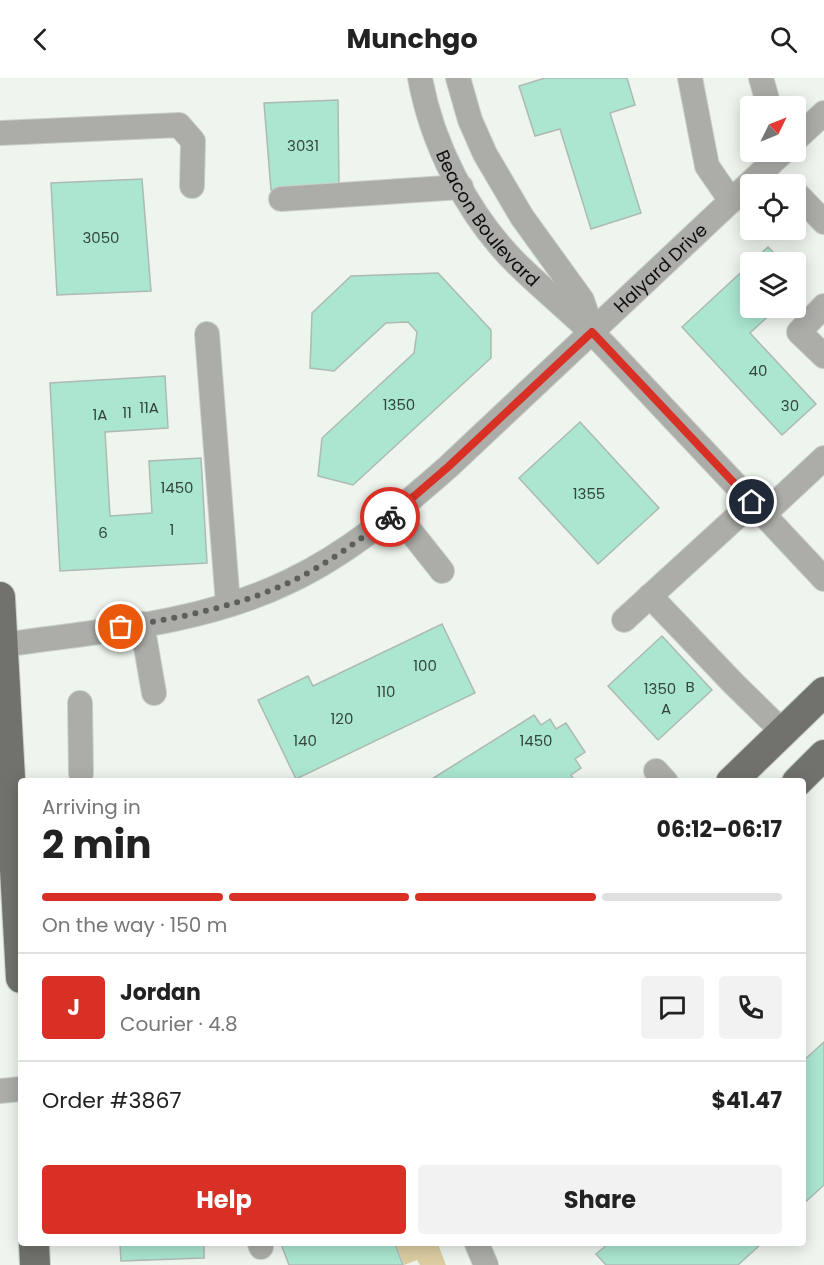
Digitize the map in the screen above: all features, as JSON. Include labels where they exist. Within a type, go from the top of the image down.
[{"type":"main road","points":[[0,597],[18,922]]},
{"type":"main road","points":[[736,778],[824,692]]},
{"type":"main road","points":[[801,778],[824,755]]},
{"type":"main road","points":[[34,1246],[35,1265]]},
{"type":"street","name":"Beacon Boulevard","points":[[420,78],[435,133],[469,203],[493,237],[514,261],[592,332],[824,579]]},
{"type":"street","name":"Beacon Boulevard","points":[[458,78],[470,120],[485,154],[522,217],[582,300],[592,332]]},
{"type":"street","points":[[690,78],[706,166],[731,201]]},
{"type":"street","points":[[761,78],[766,96]]},
{"type":"street","points":[[806,130],[824,113]]},
{"type":"street","points":[[0,133],[179,125],[193,141],[192,186]]},
{"type":"street","name":"Halyard Drive","points":[[3,645],[187,616],[264,593],[292,581],[345,550],[396,513],[455,475],[592,332],[772,162]]},
{"type":"street","points":[[281,199],[461,187]]},
{"type":"street","points":[[806,203],[824,222]]},
{"type":"street","points":[[824,306],[799,332],[824,357]]},
{"type":"street","points":[[207,334],[228,604]]},
{"type":"street","points":[[624,620],[650,596],[758,509],[824,459]]},
{"type":"street","points":[[396,513],[442,571]]},
{"type":"street","points":[[650,596],[783,732]]},
{"type":"street","points":[[142,624],[154,693]]},
{"type":"street","points":[[80,703],[81,773]]},
{"type":"street","points":[[0,1091],[18,1089]]},
{"type":"street","points":[[478,1246],[486,1265]]},
{"type":"shaded area","points":[[397,1246],[439,1246],[446,1265],[420,1265],[417,1260],[404,1265]]},
{"type":"building","points":[[545,78],[627,78],[635,105],[610,113],[641,213],[591,229],[560,129],[535,136],[519,86]]},
{"type":"building","points":[[338,100],[339,188],[271,190],[264,103]]},
{"type":"building","points":[[142,179],[151,291],[57,295],[51,183]]},
{"type":"building","points":[[768,247],[773,252],[763,252]]},
{"type":"building","points":[[438,273],[491,330],[491,358],[353,485],[318,476],[322,438],[414,353],[417,332],[408,322],[386,323],[334,371],[310,368],[312,313],[351,276]]},
{"type":"building","points":[[740,273],[740,318],[766,318],[750,333],[816,404],[782,435],[682,327]]},
{"type":"building","points":[[165,376],[168,428],[105,432],[110,516],[152,513],[149,461],[201,458],[207,563],[60,571],[50,383]]},
{"type":"building","points":[[580,422],[659,508],[598,564],[519,478]]},
{"type":"building","points":[[442,624],[475,693],[296,778],[258,700],[308,676],[313,686]]},
{"type":"building","points":[[662,636],[712,690],[658,740],[608,686]]},
{"type":"building","points":[[534,715],[541,725],[550,719],[556,729],[566,723],[585,752],[575,759],[581,768],[571,775],[573,778],[433,778]]},
{"type":"building","points":[[824,1042],[824,1185],[806,1201],[806,1058]]},
{"type":"building","points":[[120,1246],[204,1246],[204,1258],[121,1261]]},
{"type":"building","points":[[282,1246],[396,1246],[403,1265],[289,1265]]},
{"type":"building","points":[[606,1246],[759,1246],[738,1265],[606,1265],[596,1254]]},
{"type":"way so far","points":[[121,627],[208,611],[264,593],[292,581],[345,550],[390,517]]},
{"type":"route","points":[[390,517],[448,467],[592,332],[752,502]]}]
